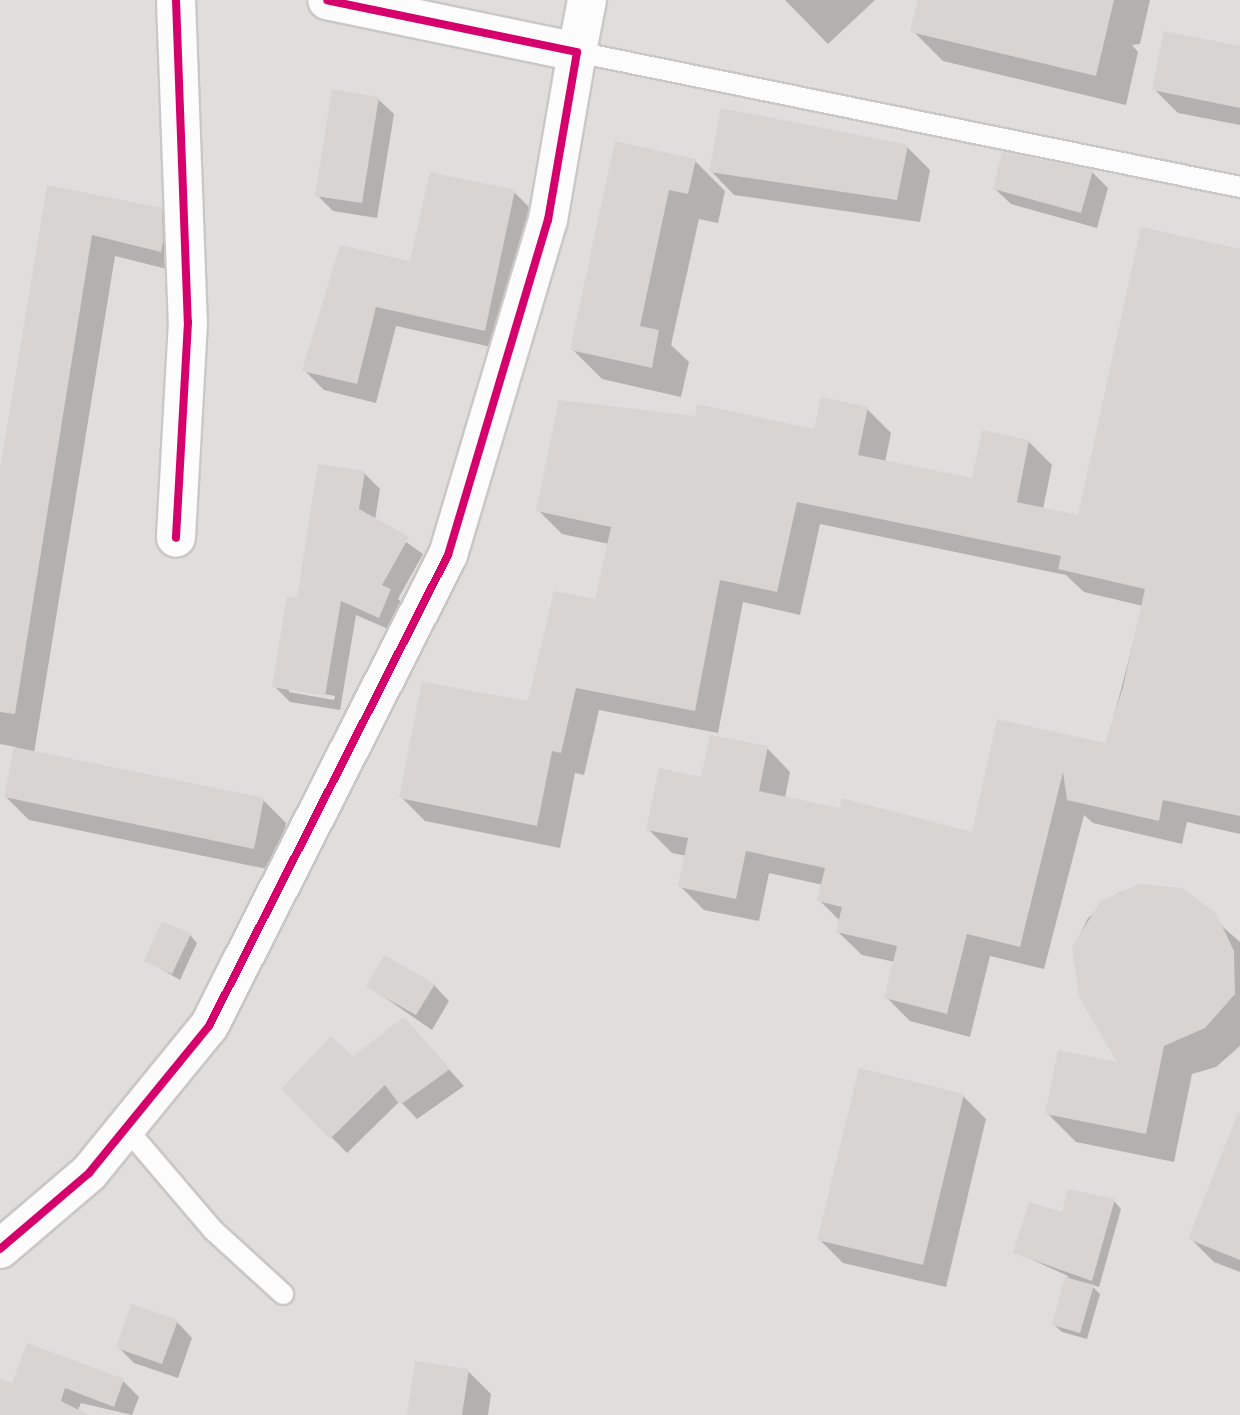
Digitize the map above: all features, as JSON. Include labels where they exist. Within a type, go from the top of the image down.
[{"type":"street","points":[[176,0],[188,322],[176,538]]},
{"type":"street","points":[[327,0],[577,52]]},
{"type":"street","points":[[0,1249],[89,1173],[209,1026],[448,555],[548,220],[587,0]]},
{"type":"lane","points":[[577,52],[1240,187]]},
{"type":"lane","points":[[126,1128],[213,1230],[283,1294]]},
{"type":"shaded area","points":[[0,0],[1240,0],[1240,1415],[0,1415]]},
{"type":"building","points":[[918,0],[1114,0],[1096,76],[910,32]]},
{"type":"building","points":[[1164,31],[1240,46],[1240,108],[1152,90]]},
{"type":"building","points":[[332,89],[379,97],[362,203],[315,196]]},
{"type":"building","points":[[721,108],[908,145],[897,200],[709,172]]},
{"type":"building","points":[[615,141],[696,159],[688,194],[669,190],[640,326],[659,330],[652,368],[570,350]]},
{"type":"building","points":[[1002,152],[1093,170],[1081,213],[993,189]]},
{"type":"building","points":[[430,172],[515,190],[485,331],[376,307],[357,384],[302,371],[340,245],[410,261]]},
{"type":"building","points":[[47,185],[162,208],[163,242],[161,252],[92,235],[15,714],[0,712],[0,470]]},
{"type":"building","points":[[1141,227],[1240,249],[1240,816],[1163,800],[1159,821],[1067,800],[1063,772],[1020,947],[967,934],[947,1014],[884,998],[897,946],[836,932],[842,907],[817,901],[825,868],[746,851],[736,899],[678,887],[688,838],[646,830],[659,768],[701,777],[710,735],[768,746],[759,791],[840,808],[842,798],[972,832],[997,719],[1105,743],[1123,687],[1145,589],[1058,569],[1061,556],[797,502],[777,592],[720,580],[695,711],[576,688],[561,753],[552,751],[537,826],[399,798],[422,682],[528,701],[554,591],[595,599],[611,527],[536,511],[559,400],[695,416],[697,404],[814,429],[821,397],[868,407],[858,455],[972,478],[982,430],[1029,440],[1017,502],[1078,515]]},
{"type":"building","points":[[318,464],[365,471],[359,509],[409,537],[382,585],[391,589],[379,618],[341,601],[325,696],[272,687],[287,596],[297,598]]},
{"type":"building","points":[[14,747],[264,798],[254,849],[4,797]]},
{"type":"building","points":[[1140,884],[1182,888],[1216,913],[1234,951],[1235,994],[1205,1028],[1164,1046],[1146,1134],[1045,1114],[1058,1050],[1117,1062],[1079,997],[1072,946],[1101,901]]},
{"type":"building","points":[[162,921],[191,934],[172,974],[144,961]]},
{"type":"building","points":[[384,955],[435,984],[416,1015],[366,987]]},
{"type":"building","points":[[404,1017],[450,1069],[400,1105],[385,1085],[330,1139],[281,1089],[331,1036],[353,1056]]},
{"type":"building","points":[[859,1068],[964,1094],[923,1265],[817,1240]]},
{"type":"building","points":[[1240,1114],[1240,1260],[1188,1239]]},
{"type":"building","points":[[1068,1189],[1115,1199],[1092,1281],[1013,1253],[1029,1202],[1062,1212]]},
{"type":"building","points":[[1065,1277],[1094,1285],[1080,1333],[1052,1325]]},
{"type":"building","points":[[131,1304],[178,1320],[162,1364],[116,1348]]},
{"type":"building","points":[[27,1343],[124,1379],[114,1407],[65,1388],[61,1401],[89,1415],[0,1415],[0,1378],[12,1383]]},
{"type":"building","points":[[415,1361],[469,1369],[462,1415],[407,1415]]},
{"type":"cycle path","points":[[176,0],[188,322],[176,538]]},
{"type":"cycle path","points":[[0,1249],[89,1173],[209,1026],[448,555],[548,220],[577,52],[327,0]]}]
